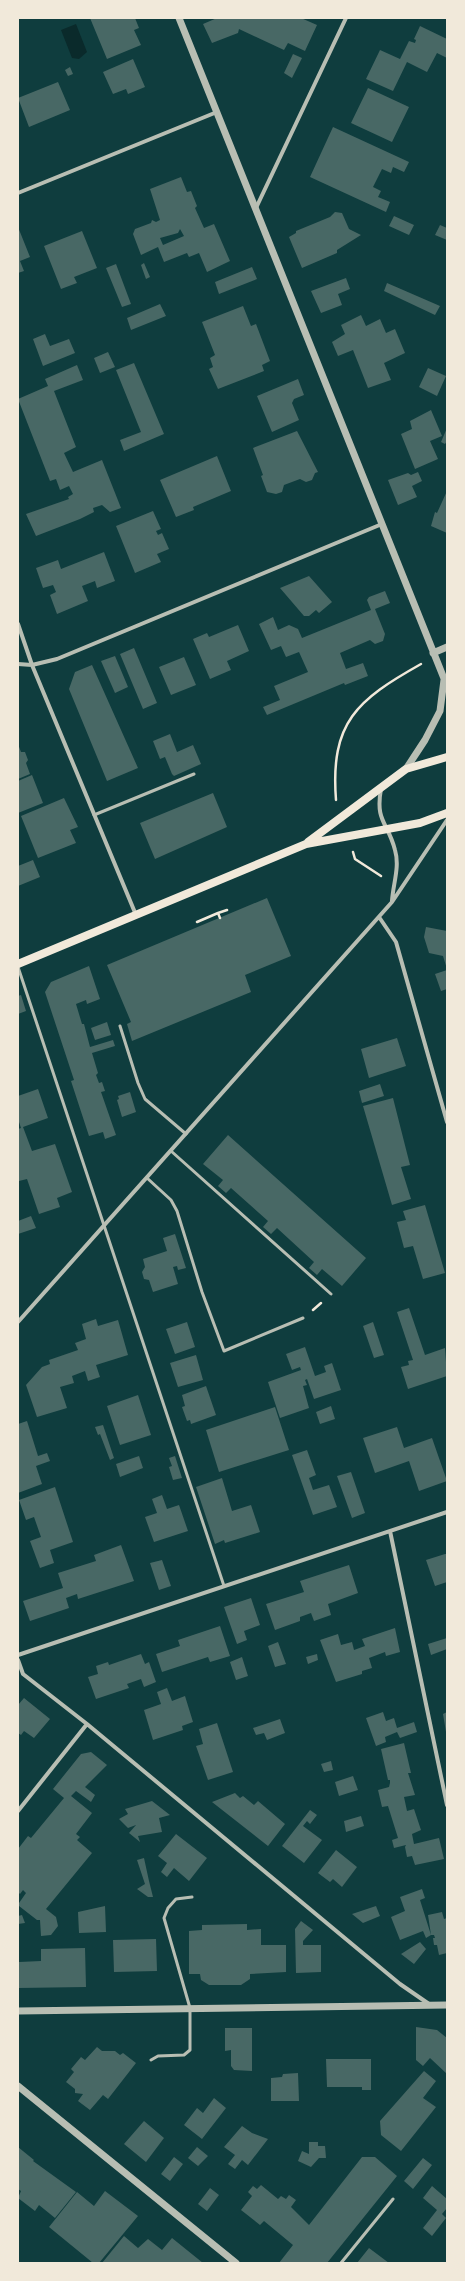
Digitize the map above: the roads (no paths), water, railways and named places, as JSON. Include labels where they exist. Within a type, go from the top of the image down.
[{"type":"main road","points":[[306,844],[406,769],[447,757]]},
{"type":"main road","points":[[18,964],[306,844],[420,823],[447,813]]},
{"type":"street","points":[[179,18],[445,683],[440,711],[425,740],[406,769]]},
{"type":"street","points":[[256,208],[346,18]]},
{"type":"street","points":[[18,193],[217,112]]},
{"type":"street","points":[[18,664],[32,665],[57,659],[382,524]]},
{"type":"street","points":[[18,624],[32,665],[136,915]]},
{"type":"street","points":[[433,653],[447,647]]},
{"type":"street","points":[[381,788],[378,811],[395,850],[398,867],[393,883],[392,902]]},
{"type":"street","points":[[18,1322],[148,1178],[392,902],[447,820]]},
{"type":"street","points":[[379,917],[396,942],[447,1122]]},
{"type":"street","points":[[18,1655],[447,1512]]},
{"type":"street","points":[[390,1531],[447,1805]]},
{"type":"street","points":[[18,1660],[23,1674],[87,1724],[400,1984],[431,2005]]},
{"type":"street","points":[[18,1811],[87,1724]]},
{"type":"street","points":[[18,2011],[447,2005]]},
{"type":"street","points":[[18,2086],[236,2263]]},
{"type":"lane","points":[[94,815],[194,774]]},
{"type":"lane","points":[[18,967],[103,1227],[224,1586]]},
{"type":"lane","points":[[120,1026],[138,1083],[145,1099],[186,1134]]},
{"type":"lane","points":[[171,1151],[331,1294]]},
{"type":"lane","points":[[148,1178],[171,1200],[177,1211],[202,1292],[224,1351],[303,1318]]},
{"type":"lane","points":[[151,2060],[158,2056],[184,2055],[190,2050],[190,2008],[164,1918],[168,1908],[176,1899],[192,1898]]},
{"type":"lane","points":[[342,2263],[393,2199]]},
{"type":"water","points":[[76,24],[87,52],[79,59],[72,58],[61,30]]}]
